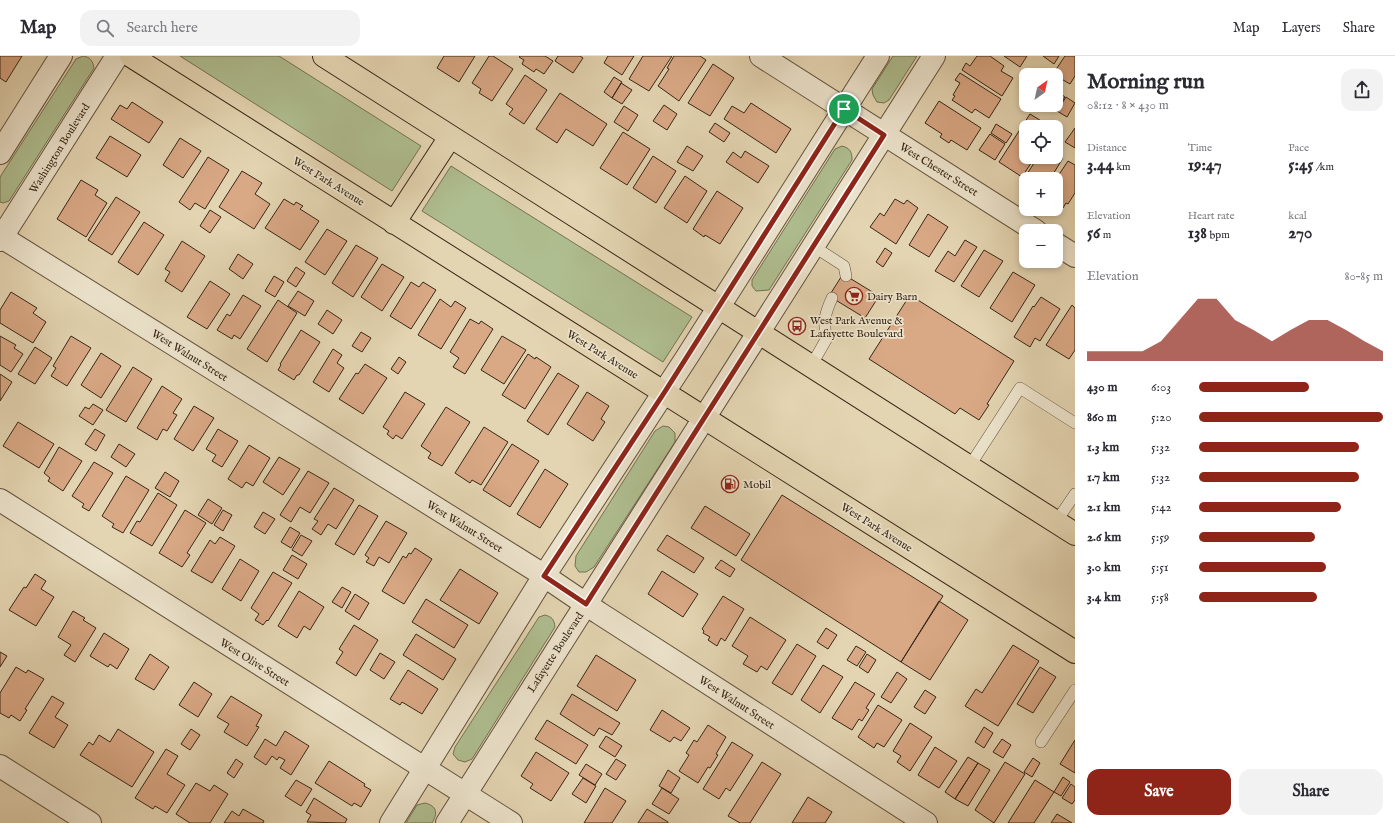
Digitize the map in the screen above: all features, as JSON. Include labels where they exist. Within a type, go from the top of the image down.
[{"type":"highway","name":"West Park Avenue","points":[[130,56],[1075,652]]},
{"type":"highway","points":[[324,56],[1075,534]]},
{"type":"highway","points":[[394,222],[450,137]]},
{"type":"street","points":[[0,153],[61,56]]},
{"type":"street","name":"Washington Boulevard","points":[[1,238],[117,56]]},
{"type":"street","name":"West Chester Street","points":[[761,56],[1025,224]]},
{"type":"street","points":[[391,823],[544,576],[719,308],[878,56]]},
{"type":"street","name":"Lafayette Boulevard","points":[[447,823],[934,56]]},
{"type":"street","name":"West Walnut Street","points":[[1,238],[544,576],[926,823]]},
{"type":"street","points":[[1063,248],[1075,256]]},
{"type":"street","name":"West Olive Street","points":[[0,500],[511,823]]},
{"type":"street","points":[[0,766],[90,823]]},
{"type":"lane","points":[[813,246],[844,266],[846,276]]},
{"type":"lane","points":[[811,366],[827,338],[824,329],[826,311],[832,298]]},
{"type":"lane","points":[[969,467],[1020,388],[1075,424]]},
{"type":"lane","points":[[1056,522],[1075,494]]},
{"type":"lane","points":[[1041,742],[1075,690]]},
{"type":"green space","points":[[83,56],[88,57],[91,60],[94,68],[9,201],[3,203],[0,202],[0,177],[76,59]]},
{"type":"green space","points":[[180,56],[279,56],[421,146],[392,191]]},
{"type":"green space","points":[[893,56],[917,56],[889,100],[884,103],[877,102],[873,95],[872,89]]},
{"type":"green space","points":[[842,146],[850,151],[852,160],[769,290],[756,291],[752,286],[752,280],[835,149]]},
{"type":"green space","points":[[451,166],[692,317],[663,362],[422,211]]},
{"type":"green space","points":[[663,426],[669,427],[675,433],[675,442],[594,567],[586,572],[579,572],[575,566],[576,556],[655,431]]},
{"type":"green space","points":[[545,615],[552,619],[555,627],[472,759],[465,762],[458,760],[453,754],[455,747],[539,617]]},
{"type":"green space","points":[[425,803],[432,806],[435,810],[436,813],[432,823],[406,823],[417,805]]},
{"type":"building","points":[[0,56],[22,56],[6,82],[0,78]]},
{"type":"building","points":[[444,56],[475,56],[459,82],[437,68]]},
{"type":"building","points":[[489,56],[493,56],[513,69],[492,101],[479,93],[481,89],[472,83]]},
{"type":"building","points":[[545,56],[553,61],[544,74],[536,69],[534,72],[522,64],[524,60],[519,57]]},
{"type":"building","points":[[558,56],[580,56],[583,58],[573,73],[555,61]]},
{"type":"building","points":[[608,56],[634,56],[622,75],[604,63]]},
{"type":"building","points":[[643,56],[672,56],[649,91],[629,79]]},
{"type":"building","points":[[674,56],[700,56],[706,60],[679,101],[658,86],[669,69],[667,68]]},
{"type":"building","points":[[977,56],[990,56],[1004,66],[1001,71],[1013,78],[1002,96],[962,70],[966,63],[970,66]]},
{"type":"building","points":[[1004,56],[1027,56],[1020,67]]},
{"type":"building","points":[[1043,56],[1059,56],[1054,64]]},
{"type":"building","points":[[1065,56],[1075,56],[1075,76],[1070,84],[1063,80],[1063,68],[1057,68]]},
{"type":"building","points":[[713,64],[734,78],[710,116],[688,103]]},
{"type":"building","points":[[960,73],[1001,99],[989,118],[975,109],[972,113],[952,100],[955,96],[953,95],[960,83],[955,80]]},
{"type":"building","points":[[525,75],[547,90],[524,124],[509,114],[513,109],[506,104]]},
{"type":"building","points":[[614,77],[622,82],[612,98],[604,92]]},
{"type":"building","points":[[621,83],[632,90],[622,104],[612,98]]},
{"type":"building","points":[[560,93],[607,124],[593,146],[566,129],[557,143],[536,129]]},
{"type":"building","points":[[1066,97],[1075,103],[1067,117],[1059,112],[1063,112],[1063,102]]},
{"type":"building","points":[[939,101],[981,128],[967,150],[951,140],[949,143],[940,137],[942,134],[925,123]]},
{"type":"building","points":[[132,102],[163,122],[149,143],[111,119],[120,105],[127,109]]},
{"type":"building","points":[[751,103],[791,129],[776,153],[724,119],[732,106],[744,113]]},
{"type":"building","points":[[664,105],[677,114],[667,130],[653,121]]},
{"type":"building","points":[[624,106],[638,115],[628,131],[614,122]]},
{"type":"building","points":[[1030,114],[1040,120],[1026,120]]},
{"type":"building","points":[[715,123],[730,133],[724,142],[709,132]]},
{"type":"building","points":[[996,124],[1012,134],[1006,143],[991,133]]},
{"type":"building","points":[[1075,128],[1075,148],[1065,142]]},
{"type":"building","points":[[1019,131],[1019,164],[1030,164],[1025,172],[1019,172],[1019,175],[999,162]]},
{"type":"building","points":[[623,132],[650,149],[627,185],[600,168]]},
{"type":"building","points":[[990,134],[1005,144],[995,160],[979,150]]},
{"type":"building","points":[[110,136],[141,155],[127,177],[96,158]]},
{"type":"building","points":[[180,138],[201,151],[183,178],[163,165]]},
{"type":"building","points":[[687,146],[703,156],[693,171],[677,162]]},
{"type":"building","points":[[745,151],[769,166],[758,183],[726,162],[733,152],[741,158]]},
{"type":"building","points":[[653,156],[676,171],[656,203],[633,188]]},
{"type":"building","points":[[208,157],[229,170],[205,209],[195,203],[190,210],[179,202]]},
{"type":"building","points":[[1068,161],[1075,165],[1075,193],[1068,204],[1066,203],[1063,208],[1063,172],[1061,172]]},
{"type":"building","points":[[1033,164],[1059,164],[1054,172],[1028,172]]},
{"type":"building","points":[[242,171],[262,183],[255,194],[270,204],[254,229],[219,207]]},
{"type":"building","points":[[685,176],[707,191],[687,223],[664,208]]},
{"type":"building","points":[[81,180],[98,190],[95,195],[107,203],[86,237],[57,219]]},
{"type":"building","points":[[717,191],[743,208],[720,244],[705,235],[704,237],[693,229]]},
{"type":"building","points":[[116,197],[140,212],[112,255],[88,240]]},
{"type":"building","points":[[284,199],[294,205],[296,202],[303,206],[300,209],[319,221],[300,250],[265,228]]},
{"type":"building","points":[[895,199],[904,204],[907,200],[918,208],[896,244],[870,227],[880,213],[884,216]]},
{"type":"building","points":[[210,210],[221,217],[210,233],[200,226]]},
{"type":"building","points":[[928,214],[948,227],[929,257],[909,245]]},
{"type":"building","points":[[144,222],[164,235],[138,275],[118,262]]},
{"type":"building","points":[[327,229],[347,241],[325,275],[305,262]]},
{"type":"building","points":[[965,240],[977,247],[954,282],[935,271],[948,251],[955,256]]},
{"type":"building","points":[[182,241],[205,256],[182,292],[165,281],[170,272],[165,269]]},
{"type":"building","points":[[356,245],[378,258],[353,297],[332,283]]},
{"type":"building","points":[[885,248],[892,253],[883,267],[876,262]]},
{"type":"building","points":[[984,250],[1003,261],[979,297],[961,286]]},
{"type":"building","points":[[238,254],[253,264],[243,279],[229,269]]},
{"type":"building","points":[[382,264],[404,277],[382,311],[361,297]]},
{"type":"building","points":[[296,267],[305,273],[296,287],[287,281]]},
{"type":"building","points":[[1013,272],[1035,285],[1012,322],[990,308]]},
{"type":"building","name":"Dairy Barn","points":[[843,274],[879,296],[865,318],[829,296]]},
{"type":"building","points":[[274,276],[284,282],[275,297],[265,291]]},
{"type":"building","points":[[210,281],[230,294],[207,329],[187,317]]},
{"type":"building","points":[[411,282],[419,287],[423,282],[436,290],[411,329],[390,316]]},
{"type":"building","points":[[298,291],[314,301],[305,316],[288,306]]},
{"type":"building","points":[[11,292],[37,308],[33,313],[46,322],[33,343],[0,323],[0,310]]},
{"type":"building","points":[[243,295],[261,306],[240,339],[234,335],[232,339],[217,330],[227,314],[230,316]]},
{"type":"building","points":[[910,295],[1014,361],[987,404],[989,405],[979,420],[960,408],[955,414],[869,359]]},
{"type":"building","points":[[1041,297],[1060,309],[1040,341],[1035,338],[1030,347],[1014,337],[1033,306],[1034,307]]},
{"type":"building","points":[[440,299],[451,307],[455,301],[466,308],[441,349],[418,335]]},
{"type":"building","points":[[278,300],[297,313],[267,362],[247,349]]},
{"type":"building","points":[[1072,305],[1075,308],[1075,350],[1069,359],[1046,345]]},
{"type":"building","points":[[327,310],[342,320],[333,334],[318,324]]},
{"type":"building","points":[[470,319],[479,324],[481,321],[493,329],[465,374],[453,367],[459,358],[450,352]]},
{"type":"building","points":[[301,330],[320,342],[299,375],[297,375],[294,380],[278,370],[281,365],[280,364]]},
{"type":"building","points":[[361,332],[371,338],[362,352],[352,346]]},
{"type":"building","points":[[0,336],[16,345],[14,348],[23,354],[11,372],[0,365]]},
{"type":"building","points":[[71,336],[91,348],[67,386],[51,376],[56,368],[53,366]]},
{"type":"building","points":[[502,336],[526,350],[504,384],[481,370]]},
{"type":"building","points":[[35,347],[52,358],[35,384],[18,374]]},
{"type":"building","points":[[333,349],[342,355],[337,363],[344,368],[329,392],[313,382]]},
{"type":"building","points":[[101,353],[121,366],[101,398],[81,385]]},
{"type":"building","points":[[528,354],[535,359],[536,357],[551,367],[525,409],[502,395]]},
{"type":"building","points":[[399,357],[406,362],[398,374],[391,369]]},
{"type":"building","points":[[365,364],[387,378],[363,414],[339,399],[356,373],[358,374]]},
{"type":"building","points":[[133,367],[152,379],[126,422],[106,410]]},
{"type":"building","points":[[558,373],[579,386],[548,435],[527,421]]},
{"type":"building","points":[[0,374],[12,382],[0,401]]},
{"type":"building","points":[[162,386],[182,399],[173,413],[177,415],[167,431],[163,429],[157,440],[137,428]]},
{"type":"building","points":[[405,392],[425,404],[402,439],[396,435],[393,439],[387,434],[389,431],[383,427]]},
{"type":"building","points":[[587,392],[609,406],[601,419],[605,422],[593,441],[567,424]]},
{"type":"building","points":[[93,404],[103,410],[93,425],[79,416],[85,407],[89,409]]},
{"type":"building","points":[[194,406],[214,418],[193,451],[174,439]]},
{"type":"building","points":[[446,407],[470,422],[442,466],[428,458],[431,453],[421,446]]},
{"type":"building","points":[[18,422],[54,444],[39,468],[3,446]]},
{"type":"building","points":[[484,427],[508,442],[481,485],[472,480],[470,483],[455,473]]},
{"type":"building","points":[[95,429],[105,435],[96,451],[85,444]]},
{"type":"building","points":[[218,429],[238,441],[222,467],[212,461],[216,455],[206,449]]},
{"type":"building","points":[[119,444],[135,454],[126,467],[111,457]]},
{"type":"building","points":[[512,444],[539,461],[510,507],[483,490]]},
{"type":"building","points":[[249,445],[270,458],[253,486],[246,482],[242,488],[228,479]]},
{"type":"building","points":[[59,447],[82,461],[63,491],[48,481],[50,478],[44,473]]},
{"type":"building","points":[[279,457],[300,469],[283,495],[263,482]]},
{"type":"building","points":[[94,462],[113,473],[89,511],[82,507],[84,504],[72,496]]},
{"type":"building","points":[[545,469],[568,484],[540,528],[517,514]]},
{"type":"building","points":[[308,471],[329,483],[310,513],[300,507],[291,522],[280,515]]},
{"type":"building","points":[[165,472],[179,481],[170,497],[155,488]]},
{"type":"building","points":[[126,476],[149,490],[123,533],[112,527],[114,524],[102,516]]},
{"type":"building","points":[[334,488],[354,500],[336,529],[328,524],[321,535],[312,529],[318,521],[314,519]]},
{"type":"building","points":[[158,493],[177,505],[152,546],[130,533],[137,521],[140,522]]},
{"type":"building","points":[[782,495],[943,596],[901,662],[741,560]]},
{"type":"building","points":[[208,499],[222,508],[212,524],[198,515]]},
{"type":"building","points":[[359,505],[378,516],[354,555],[335,544]]},
{"type":"building","points":[[705,506],[750,534],[736,556],[691,528]]},
{"type":"building","points":[[185,510],[206,523],[187,553],[190,555],[182,567],[159,553]]},
{"type":"building","points":[[223,510],[232,515],[223,531],[214,525]]},
{"type":"building","points":[[263,512],[275,519],[265,534],[254,527]]},
{"type":"building","points":[[386,521],[407,533],[389,563],[379,557],[374,566],[366,562],[369,558],[365,555]]},
{"type":"building","points":[[290,527],[300,533],[291,548],[281,542]]},
{"type":"building","points":[[301,535],[312,541],[302,556],[292,550]]},
{"type":"building","points":[[667,535],[704,558],[694,573],[657,550]]},
{"type":"building","points":[[220,537],[235,546],[212,583],[191,571],[210,540],[215,544]]},
{"type":"building","points":[[415,548],[432,559],[404,604],[382,591],[403,556],[406,558]]},
{"type":"building","points":[[292,555],[307,564],[298,579],[283,570]]},
{"type":"building","points":[[240,559],[259,571],[241,601],[222,589]]},
{"type":"building","points":[[721,560],[735,569],[730,577],[715,568]]},
{"type":"building","points":[[460,569],[498,593],[479,624],[440,600]]},
{"type":"building","points":[[662,571],[698,594],[683,617],[648,594]]},
{"type":"building","points":[[273,572],[292,583],[268,621],[267,620],[263,625],[255,620],[259,614],[251,608]]},
{"type":"building","points":[[35,574],[46,581],[41,589],[54,597],[36,626],[9,610],[24,587],[26,588]]},
{"type":"building","points":[[342,587],[351,592],[342,608],[332,602]]},
{"type":"building","points":[[299,591],[324,607],[310,630],[304,626],[297,638],[278,626]]},
{"type":"building","points":[[355,594],[369,603],[359,620],[345,611]]},
{"type":"building","points":[[723,596],[744,609],[725,641],[721,638],[717,646],[708,640],[710,637],[703,633],[704,631],[702,629]]},
{"type":"building","points":[[426,599],[468,625],[454,648],[412,622]]},
{"type":"building","points":[[939,601],[968,620],[930,680],[901,662]]},
{"type":"building","points":[[73,611],[85,618],[83,620],[96,628],[75,662],[64,655],[71,645],[58,637]]},
{"type":"building","points":[[750,617],[786,640],[767,670],[761,666],[757,672],[743,664],[748,656],[732,646]]},
{"type":"building","points":[[354,625],[378,640],[356,676],[336,663],[343,652],[339,649]]},
{"type":"building","points":[[826,628],[837,635],[828,649],[817,642]]},
{"type":"building","points":[[104,633],[129,649],[117,669],[110,664],[108,667],[90,656]]},
{"type":"building","points":[[416,634],[456,659],[443,680],[403,655]]},
{"type":"building","points":[[797,644],[816,656],[792,695],[772,683]]},
{"type":"building","points":[[1013,645],[1039,661],[998,726],[965,706],[976,689],[982,693]]},
{"type":"building","points":[[856,646],[866,652],[857,666],[847,660]]},
{"type":"building","points":[[0,652],[7,656],[0,667]]},
{"type":"building","points":[[380,653],[395,662],[384,679],[370,670]]},
{"type":"building","points":[[150,654],[169,667],[154,690],[135,679]]},
{"type":"building","points":[[867,654],[876,660],[868,673],[859,667]]},
{"type":"building","points":[[596,655],[636,680],[617,711],[577,686]]},
{"type":"building","points":[[823,665],[843,677],[820,713],[801,700]]},
{"type":"building","points":[[16,667],[26,673],[28,670],[44,679],[25,709],[27,710],[20,721],[11,715],[9,718],[0,713],[0,693]]},
{"type":"building","points":[[1040,667],[1056,677],[1033,713],[1017,704]]},
{"type":"building","points":[[408,670],[438,689],[422,714],[402,702],[400,705],[390,699]]},
{"type":"building","points":[[897,672],[907,679],[891,703],[881,697]]},
{"type":"building","points":[[194,682],[212,694],[198,717],[179,705]]},
{"type":"building","points":[[855,682],[875,694],[866,708],[869,710],[862,721],[859,719],[852,730],[832,718]]},
{"type":"building","points":[[925,690],[936,697],[925,714],[914,707]]},
{"type":"building","points":[[572,694],[620,723],[612,735],[599,728],[594,736],[560,714]]},
{"type":"building","points":[[52,696],[64,703],[55,717],[68,725],[54,748],[29,733]]},
{"type":"building","points":[[231,696],[262,715],[256,726],[259,727],[247,746],[224,732],[229,724],[217,717]]},
{"type":"building","points":[[878,705],[902,720],[884,747],[877,743],[874,748],[858,737]]},
{"type":"building","points":[[662,710],[690,728],[681,741],[674,737],[670,742],[650,730]]},
{"type":"building","points":[[547,720],[588,745],[576,764],[535,739]]},
{"type":"building","points":[[910,723],[932,737],[910,771],[897,762],[901,756],[893,751]]},
{"type":"building","points":[[708,725],[726,737],[716,754],[718,755],[698,783],[679,771],[689,755],[686,753],[694,740],[697,742]]},
{"type":"building","points":[[984,727],[993,733],[984,748],[975,742]]},
{"type":"building","points":[[118,729],[154,752],[132,787],[80,755],[89,742],[93,745],[99,735],[110,742]]},
{"type":"building","points":[[191,729],[200,735],[190,750],[181,744]]},
{"type":"building","points":[[285,731],[309,746],[291,775],[280,768],[285,760],[279,757],[277,760],[272,756],[266,765],[254,757],[265,739],[276,746]]},
{"type":"building","points":[[606,736],[622,746],[615,757],[599,747]]},
{"type":"building","points":[[1002,739],[1011,745],[1003,758],[993,752]]},
{"type":"building","points":[[1075,740],[1075,773],[1060,764]]},
{"type":"building","points":[[732,742],[753,755],[730,791],[726,788],[719,799],[703,789]]},
{"type":"building","points":[[935,747],[957,761],[939,788],[918,775]]},
{"type":"building","points":[[166,749],[178,756],[167,774],[185,785],[167,813],[155,806],[153,809],[135,798]]},
{"type":"building","points":[[536,752],[569,773],[551,801],[530,788],[533,784],[521,776]]},
{"type":"building","points":[[968,757],[978,763],[955,799],[945,792]]},
{"type":"building","points":[[1033,758],[1040,763],[1032,777],[1024,772]]},
{"type":"building","points":[[236,759],[243,764],[234,778],[227,773]]},
{"type":"building","points":[[616,759],[626,765],[616,780],[606,774]]},
{"type":"building","points":[[329,761],[365,784],[364,786],[371,790],[361,807],[354,803],[352,806],[315,783]]},
{"type":"building","points":[[762,762],[781,774],[750,823],[740,823],[728,816]]},
{"type":"building","points":[[1005,762],[1025,774],[994,823],[975,810]]},
{"type":"building","points":[[978,763],[990,770],[968,806],[955,799]]},
{"type":"building","points":[[586,764],[602,774],[595,785],[579,775]]},
{"type":"building","points":[[668,770],[680,778],[671,793],[659,786]]},
{"type":"building","points":[[1063,777],[1070,782],[1061,796],[1054,792]]},
{"type":"building","points":[[583,778],[596,786],[586,803],[572,794]]},
{"type":"building","points":[[296,780],[312,789],[301,806],[285,796]]},
{"type":"building","points":[[1035,780],[1054,792],[1034,823],[1008,823]]},
{"type":"building","points":[[196,783],[210,791],[214,785],[228,794],[210,823],[190,823],[176,814]]},
{"type":"building","points":[[1071,784],[1075,787],[1075,800],[1072,804],[1062,798]]},
{"type":"building","points":[[605,788],[626,801],[612,823],[584,823]]},
{"type":"building","points":[[662,788],[679,799],[669,814],[652,804]]},
{"type":"building","points":[[808,797],[832,812],[825,823],[792,823]]},
{"type":"building","points":[[314,798],[347,819],[345,823],[307,822],[311,815],[306,812]]},
{"type":"building","points":[[243,809],[264,821],[263,823],[224,823],[232,811],[239,816]]},
{"type":"building","points":[[647,809],[668,822],[668,823],[638,823]]},
{"type":"building","points":[[1057,814],[1072,823],[1051,823]]},
{"type":"place","name":"Dairy Barn","points":[[854,296]]},
{"type":"place","name":"West Park Avenue & Lafayette Boulevard","points":[[797,326]]},
{"type":"place","name":"Mobil","points":[[730,484]]},
{"type":"route","points":[[844,109],[884,135],[586,604],[544,576],[664,393],[844,109]]}]
